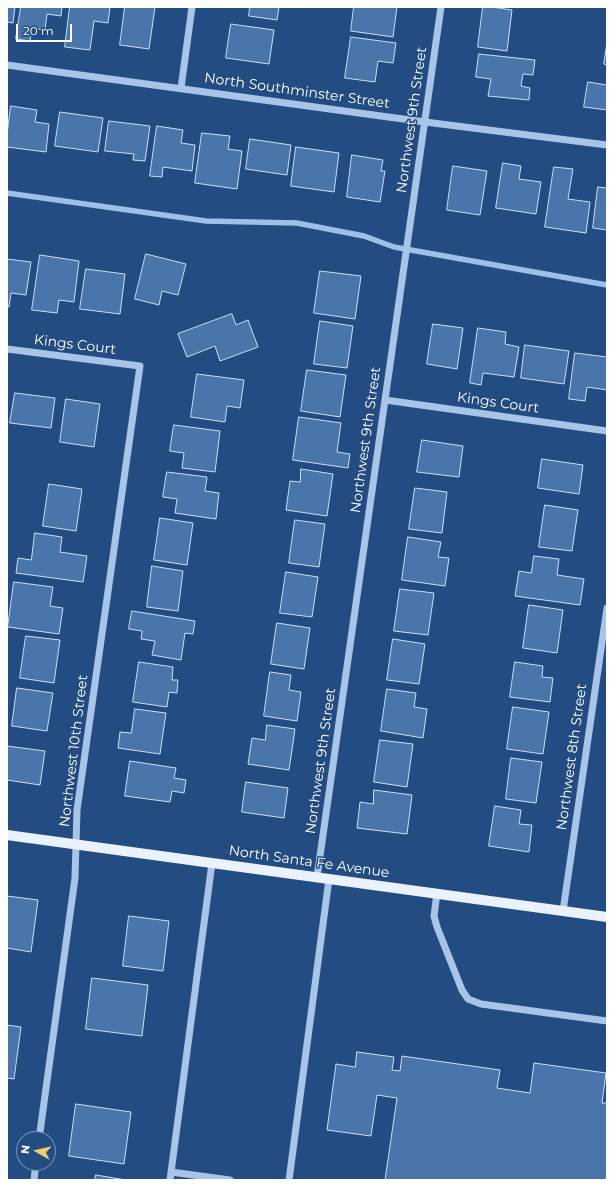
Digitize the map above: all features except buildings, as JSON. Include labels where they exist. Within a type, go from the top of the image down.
[{"type":"main road","name":"North Santa Fe Avenue","points":[[7,835],[607,917]]},
{"type":"street","points":[[181,88],[192,7]]},
{"type":"street","name":"Northwest 9th Street","points":[[317,877],[409,241],[441,7]]},
{"type":"street","name":"North Southminster Street","points":[[7,65],[425,122],[607,145]]},
{"type":"street","name":"Kings Court","points":[[7,349],[140,366]]},
{"type":"street","name":"Northwest 10th Street","points":[[40,1131],[74,878],[78,810],[140,366]]},
{"type":"street","name":"Kings Court","points":[[385,400],[607,431]]},
{"type":"street","name":"Northwest 8th Street","points":[[563,911],[607,608]]},
{"type":"street","points":[[170,1180],[212,863]]},
{"type":"street","points":[[289,1180],[329,879]]},
{"type":"street","points":[[437,894],[434,916],[437,927],[462,990],[468,999],[481,1004],[607,1021]]},
{"type":"street","points":[[171,1172],[230,1180]]},
{"type":"waterway","points":[[7,193],[206,221],[297,223],[364,236],[394,247],[607,285]]}]
